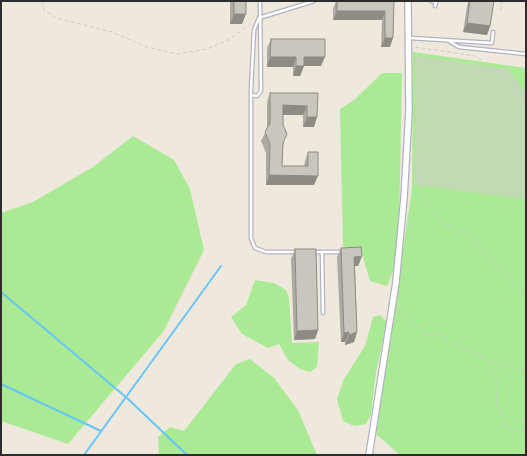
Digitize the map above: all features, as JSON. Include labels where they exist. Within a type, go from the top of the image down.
[{"type":"street","points":[[369,455],[393,303],[404,198],[407,153],[408,1]]},
{"type":"lane","points":[[251,96],[257,96],[261,91],[262,36],[259,18],[260,1]]},
{"type":"lane","points":[[259,18],[314,1]]},
{"type":"lane","points":[[431,1],[436,2],[435,6]]},
{"type":"lane","points":[[259,18],[254,30],[251,96],[251,238],[255,248],[266,252],[303,252]]},
{"type":"lane","points":[[408,38],[492,43],[493,32]]},
{"type":"lane","points":[[448,41],[459,47],[526,54]]},
{"type":"lane","points":[[313,252],[342,252]]},
{"type":"lane","points":[[322,252],[323,313]]},
{"type":"path","points":[[42,1],[44,10],[56,18],[112,32],[147,47],[177,54],[207,49],[228,40],[259,18]]},
{"type":"path","points":[[501,10],[502,1]]},
{"type":"path","points":[[408,46],[475,56],[512,80],[526,100]]},
{"type":"path","points":[[407,153],[414,158],[420,190],[424,200],[443,223],[466,233],[526,295]]},
{"type":"path","points":[[393,303],[407,319],[426,334],[441,335],[453,344],[483,357],[526,371]]},
{"type":"path","points":[[483,357],[497,380],[497,406],[506,427],[526,432]]},
{"type":"green space","points":[[413,52],[526,68],[526,455],[400,455],[376,434],[412,188]]},
{"type":"green space","points":[[416,56],[508,69],[526,93],[526,199],[414,185]]},
{"type":"green space","points":[[382,73],[402,73],[399,228],[396,264],[387,286],[370,281],[361,251],[343,246],[340,109],[354,100]]},
{"type":"green space","points":[[133,136],[174,160],[190,189],[204,250],[163,332],[68,444],[1,421],[1,213],[33,202],[93,167]]},
{"type":"green space","points":[[255,280],[274,283],[286,290],[289,298],[292,343],[319,342],[317,367],[310,372],[300,369],[288,360],[279,344],[268,348],[242,334],[231,317],[246,305]]},
{"type":"green space","points":[[380,315],[387,322],[376,372],[371,414],[366,424],[354,426],[343,421],[337,399],[344,379],[365,346],[373,317]]},
{"type":"green space","points":[[250,359],[274,378],[298,410],[317,455],[159,455],[158,437],[170,427],[184,431],[236,364]]},
{"type":"building","points":[[234,1],[246,1],[246,14],[234,14]]},
{"type":"building","points":[[337,1],[394,1],[393,38],[385,38],[385,11],[337,11]]},
{"type":"building","points":[[470,1],[494,1],[490,26],[467,23]]},
{"type":"building","points":[[271,39],[325,39],[325,57],[304,57],[304,66],[296,66],[296,57],[270,57]]},
{"type":"building","points":[[270,93],[318,93],[317,117],[307,117],[307,106],[283,105],[283,125],[287,134],[283,143],[282,166],[308,166],[308,152],[318,152],[318,176],[269,175],[270,144],[265,132],[270,123]]},
{"type":"building","points":[[361,247],[362,256],[354,257],[357,332],[349,335],[349,332],[344,333],[341,248]]},
{"type":"building","points":[[295,249],[316,249],[318,330],[297,331]]},
{"type":"waterway","points":[[84,455],[221,266]]},
{"type":"waterway","points":[[1,292],[127,398],[187,455]]},
{"type":"waterway","points":[[1,384],[101,431]]}]
